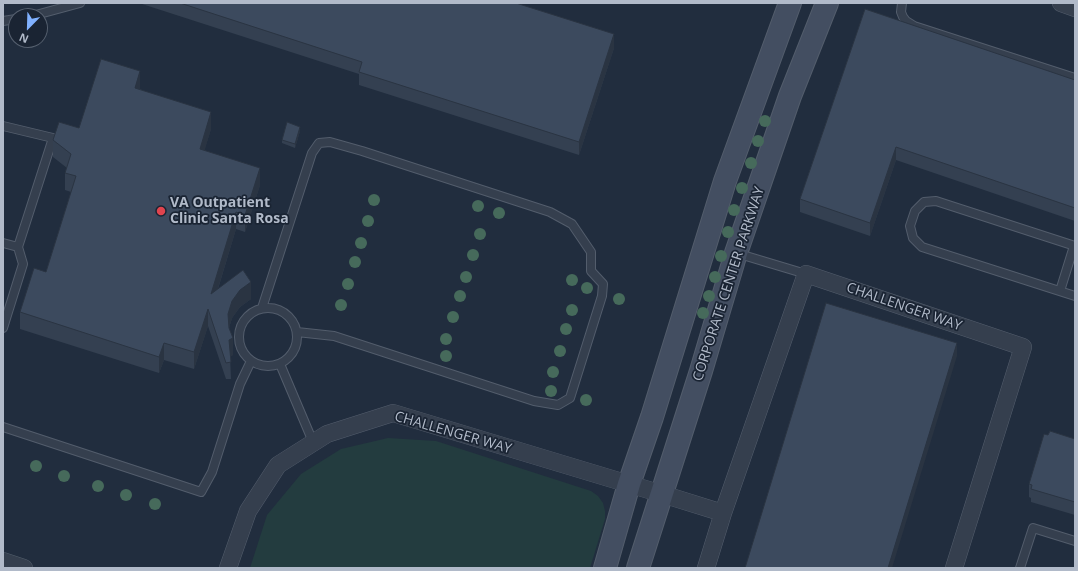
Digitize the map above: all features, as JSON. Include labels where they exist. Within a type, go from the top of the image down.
[{"type":"street","points":[[605,568],[629,484],[652,417],[725,181],[790,3]]},
{"type":"street","name":"CORPORATE CENTER PARKWAY","points":[[638,568],[701,371],[736,253],[790,96],[827,3]]},
{"type":"street","points":[[1061,3],[1075,8]]},
{"type":"street","points":[[706,568],[723,513],[806,274]]},
{"type":"street","name":"CHALLENGER WAY","points":[[806,274],[1023,347],[954,568]]},
{"type":"street","name":"CHALLENGER WAY","points":[[228,568],[248,511],[278,465],[327,434],[393,413],[723,513]]},
{"type":"street","points":[[3,561],[24,568]]},
{"type":"lane","points":[[48,12],[80,3]]},
{"type":"lane","points":[[902,3],[901,12],[903,17],[914,26],[1075,78]]},
{"type":"lane","points":[[3,126],[53,138],[18,247],[22,264],[3,328]]},
{"type":"lane","points":[[262,308],[312,153],[319,143],[330,142],[550,212],[572,224],[590,252],[591,271],[603,284],[602,296],[570,398],[558,405],[534,401],[334,336],[297,332]]},
{"type":"lane","points":[[1060,291],[1074,246],[936,201],[924,202],[914,211],[910,226],[913,238],[922,247],[1075,296]]},
{"type":"lane","points":[[3,242],[18,247]]},
{"type":"lane","points":[[736,253],[806,274]]},
{"type":"lane","points":[[272,307],[281,310],[288,316],[294,323],[297,332],[297,342],[294,350],[288,358],[280,364],[270,366],[260,365],[251,361],[244,354],[238,335],[241,325],[246,317],[253,311],[272,307]]},
{"type":"lane","points":[[3,427],[201,492],[212,472],[240,384],[251,361]]},
{"type":"lane","points":[[280,364],[313,442]]},
{"type":"lane","points":[[1020,568],[1033,528],[1075,541]]},
{"type":"green space","points":[[388,438],[436,441],[591,491],[598,496],[603,503],[605,519],[590,568],[250,568],[267,515],[301,474],[341,449]]},
{"type":"building","points":[[180,3],[516,3],[614,34],[579,142],[359,72],[362,62]]},
{"type":"building","points":[[865,9],[1075,80],[1075,208],[896,147],[870,223],[800,199]]},
{"type":"building","name":"VA Outpatient Clinic Santa Rosa","points":[[101,59],[140,71],[135,88],[211,112],[200,149],[260,168],[245,215],[236,212],[211,294],[243,270],[251,282],[240,290],[232,301],[228,314],[229,328],[233,338],[229,340],[231,362],[226,363],[208,309],[194,352],[164,343],[159,357],[20,312],[34,268],[46,272],[76,176],[65,173],[71,154],[53,140],[59,122],[79,128]]},
{"type":"building","points":[[287,122],[300,127],[295,144],[282,140]]},
{"type":"building","points":[[826,303],[957,343],[888,568],[745,568]]},
{"type":"building","points":[[1050,431],[1075,439],[1075,502],[1031,489],[1032,485],[1029,484],[1044,434],[1048,435]]},
{"type":"place","name":"VA Outpatient Clinic Santa Rosa","points":[[161,211]]}]
